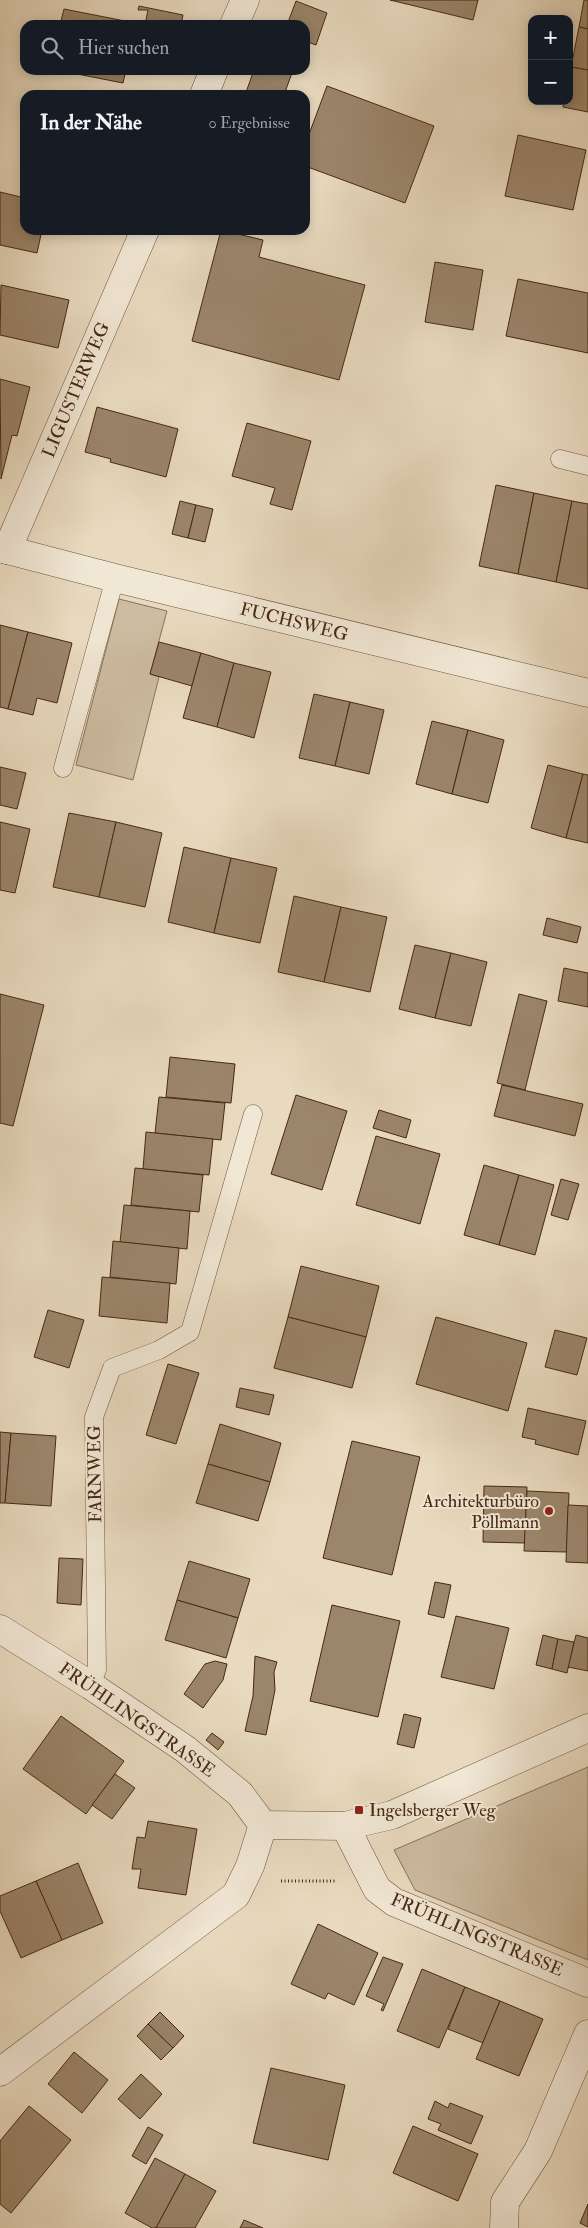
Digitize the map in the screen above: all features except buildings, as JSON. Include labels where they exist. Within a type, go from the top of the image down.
[{"type":"street","points":[[236,20],[245,0]]},
{"type":"street","points":[[206,90],[212,75]]},
{"type":"street","name":"LIGUSTERWEG","points":[[3,549],[143,235]]},
{"type":"street","name":"FUCHSWEG","points":[[3,549],[114,578],[588,693]]},
{"type":"street","name":"FRÜHLINGSTRASSE","points":[[0,1629],[90,1685],[185,1749],[240,1794],[263,1825]]},
{"type":"street","points":[[0,2072],[236,1895],[250,1866],[263,1825],[345,1826],[392,1815],[588,1728]]},
{"type":"street","name":"FRÜHLINGSTRASSE","points":[[345,1826],[377,1889],[394,1902],[588,1983]]},
{"type":"street","points":[[504,2228],[505,2202],[538,2151],[588,2034]]},
{"type":"lane","points":[[560,459],[588,466]]},
{"type":"lane","points":[[63,768],[114,578]]},
{"type":"lane","name":"FARNWEG","points":[[90,1685],[97,1670],[94,1417],[112,1368],[159,1350],[190,1332],[253,1114]]},
{"type":"path","points":[[236,1895],[263,1885],[289,1880],[342,1881],[377,1889]]},
{"type":"shaded area","points":[[119,599],[167,611],[150,674],[159,677],[133,780],[76,765]]},
{"type":"shaded area","points":[[588,1767],[588,1960],[415,1890],[394,1850]]},
{"type":"place","name":"Architekturbüro Pöllmann","points":[[549,1511]]},
{"type":"place","name":"Ingelsberger Weg","points":[[359,1810]]}]
